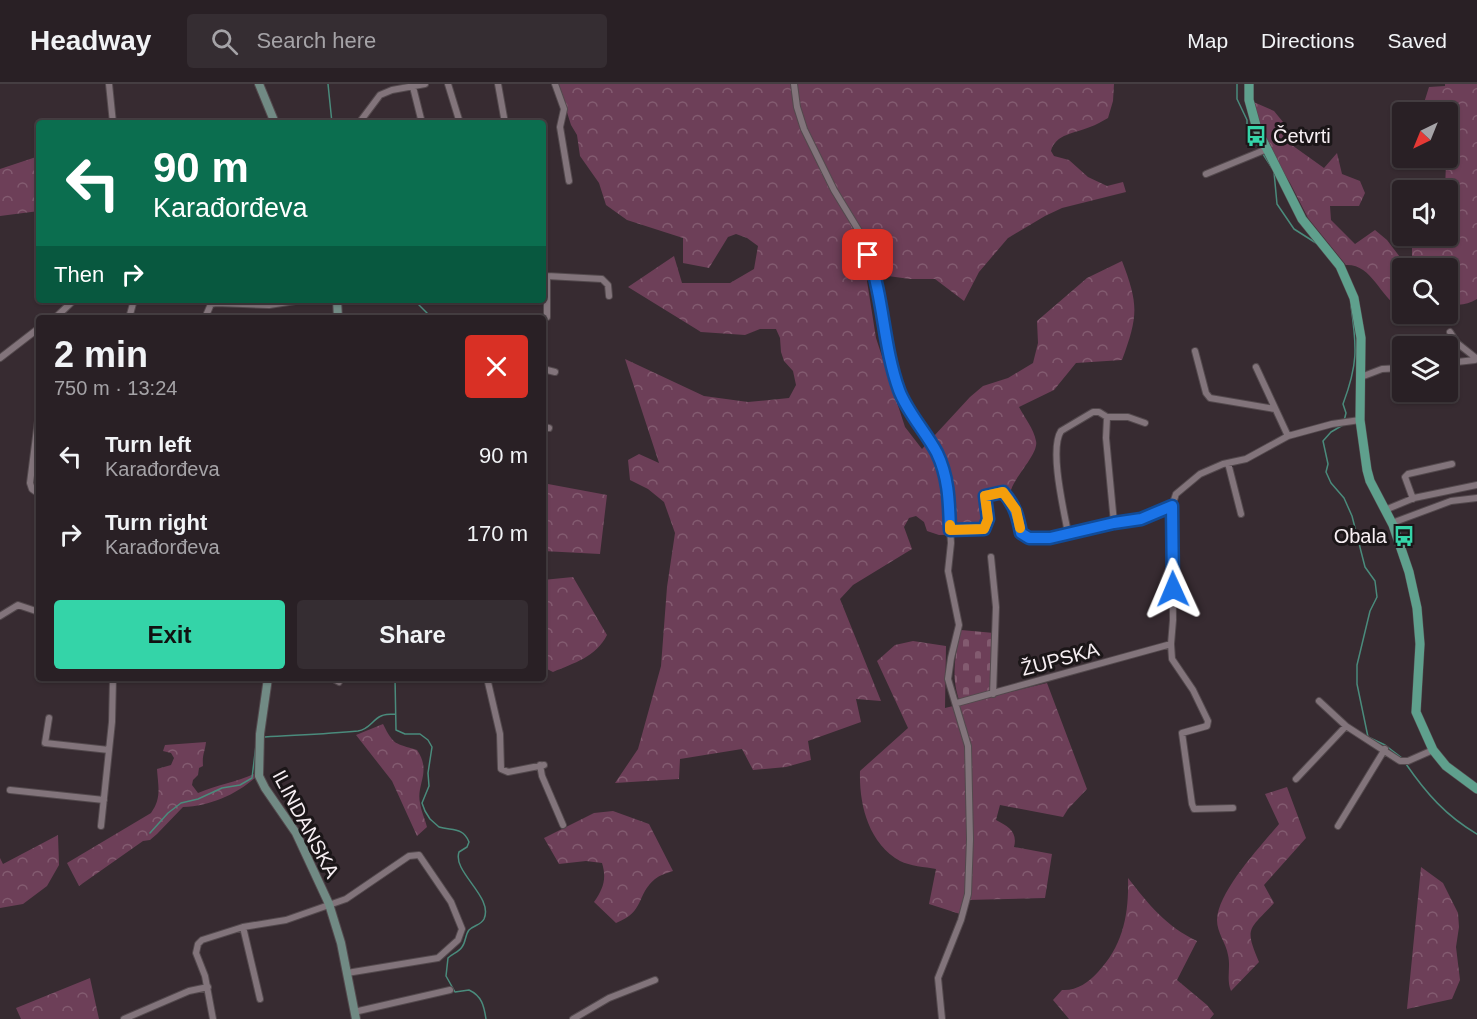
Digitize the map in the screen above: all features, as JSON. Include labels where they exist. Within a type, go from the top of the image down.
[{"type":"main road","points":[[1250,84],[1249,100],[1263,151],[1302,219],[1340,266],[1354,298],[1361,338],[1361,377],[1355,421],[1370,481],[1392,523],[1409,572],[1418,608],[1420,644],[1416,712],[1432,750],[1446,766],[1477,789]]},
{"type":"street","points":[[109,84],[113,120]]},
{"type":"street","points":[[259,84],[274,120]]},
{"type":"street","points":[[361,120],[380,95],[392,90],[425,84]]},
{"type":"street","points":[[448,84],[459,120]]},
{"type":"street","points":[[498,84],[504,120]]},
{"type":"street","points":[[555,84],[564,109],[560,127],[569,181]]},
{"type":"street","points":[[794,84],[797,107],[804,129],[834,190],[859,231],[874,272],[899,391],[937,453],[947,481],[950,530],[948,571],[959,625],[948,679],[968,746],[970,839],[968,894],[961,920],[938,978],[942,1019]]},
{"type":"street","points":[[413,87],[421,120]]},
{"type":"street","points":[[1206,174],[1263,151]]},
{"type":"street","points":[[546,275],[602,279],[608,285],[609,296]]},
{"type":"street","points":[[546,296],[547,317]]},
{"type":"street","points":[[58,315],[71,303]]},
{"type":"street","points":[[206,315],[211,304],[216,303],[269,305],[282,303]]},
{"type":"street","points":[[0,358],[36,330]]},
{"type":"street","points":[[1450,332],[1453,336]]},
{"type":"street","points":[[1458,343],[1476,358],[1458,362]]},
{"type":"street","points":[[1195,351],[1206,393],[1210,398],[1275,409]]},
{"type":"street","points":[[1256,367],[1288,436]]},
{"type":"street","points":[[1361,377],[1382,369],[1392,368]]},
{"type":"street","points":[[546,370],[555,372]]},
{"type":"street","points":[[1068,533],[1058,470],[1058,436],[1064,428],[1093,412],[1099,412],[1107,417],[1128,417],[1144,423]]},
{"type":"street","points":[[1107,417],[1106,438],[1114,523]]},
{"type":"street","points":[[1233,808],[1194,809],[1182,733],[1207,726],[1208,721],[1193,690],[1172,660],[1172,506],[1176,494],[1200,474],[1246,459],[1288,436],[1332,424],[1355,421]]},
{"type":"street","points":[[36,436],[30,483],[36,492]]},
{"type":"street","points":[[1228,463],[1241,514]]},
{"type":"street","points":[[1413,499],[1405,477],[1408,474],[1452,464]]},
{"type":"street","points":[[1385,510],[1413,499],[1477,485]]},
{"type":"street","points":[[950,530],[984,529],[988,519],[985,496],[1003,492],[1016,510],[1024,537],[1050,538],[1141,519],[1172,506]]},
{"type":"street","points":[[1392,523],[1451,501],[1477,498]]},
{"type":"street","points":[[991,557],[996,607],[993,694]]},
{"type":"street","points":[[0,616],[18,605],[36,611]]},
{"type":"street","name":"ŽUPSKA","points":[[957,704],[1171,644]]},
{"type":"street","points":[[101,826],[110,750],[113,681]]},
{"type":"street","name":"ILINDANSKA","points":[[268,681],[260,737],[258,769],[261,782],[296,833],[329,904],[341,942],[355,1015]]},
{"type":"street","points":[[488,681],[500,734],[501,769],[508,772],[542,765],[542,776],[563,825]]},
{"type":"street","points":[[1319,701],[1346,726],[1406,762],[1432,750]]},
{"type":"street","points":[[49,718],[45,743],[110,750]]},
{"type":"street","points":[[1296,779],[1346,726]]},
{"type":"street","points":[[1338,826],[1385,749]]},
{"type":"street","points":[[10,790],[105,800]]},
{"type":"street","points":[[213,1019],[208,987],[196,953],[198,944],[205,938],[243,927],[286,920],[350,898],[400,862],[415,855],[421,858],[445,894],[462,929],[458,940],[438,958],[347,973]]},
{"type":"street","points":[[243,927],[260,999]]},
{"type":"street","points":[[573,1019],[609,998],[655,980]]},
{"type":"street","points":[[124,1019],[189,991],[208,987]]},
{"type":"street","points":[[355,1015],[450,990]]},
{"type":"green space","points":[[558,84],[1114,84],[1113,101],[1108,118],[1061,138],[1053,145],[1051,151],[1054,156],[1069,160],[1088,177],[1107,186],[1123,182],[1126,192],[1062,208],[1008,238],[979,272],[964,301],[935,279],[910,279],[873,274],[867,281],[876,338],[905,427],[922,449],[983,386],[1008,378],[1033,363],[1038,343],[1037,321],[1087,278],[1122,261],[1134,300],[1134,321],[1122,360],[1076,363],[1054,390],[1019,407],[1033,432],[1036,446],[1011,490],[981,496],[981,534],[939,535],[927,531],[924,522],[916,516],[909,518],[904,527],[912,549],[853,585],[840,599],[881,701],[856,699],[861,722],[808,741],[811,760],[786,767],[753,770],[742,749],[680,759],[679,779],[615,783],[638,749],[661,666],[667,587],[675,533],[664,502],[648,489],[630,480],[628,460],[639,454],[659,463],[625,359],[704,396],[748,402],[789,398],[796,385],[793,371],[784,361],[776,329],[760,329],[745,335],[701,332],[628,287],[674,256],[682,283],[730,283],[754,269],[758,246],[736,234],[728,237],[709,268],[683,263],[683,238],[627,220],[606,205],[599,183],[580,156],[577,135],[571,125]]},
{"type":"green space","points":[[1445,84],[1477,84],[1477,299],[1462,304],[1458,304],[1458,258],[1412,258],[1412,246],[1458,246],[1458,180],[1445,180],[1446,168],[1458,168],[1458,102],[1424,102],[1429,87],[1445,86]]},
{"type":"green space","points":[[1249,100],[1274,111],[1283,122],[1289,143],[1324,168],[1337,153],[1342,174],[1360,181],[1365,193],[1359,206],[1330,206],[1331,220],[1355,244],[1375,230],[1387,240],[1401,258],[1392,258],[1392,302],[1369,275],[1355,266],[1346,265],[1308,218],[1257,129]]},
{"type":"green space","points":[[36,157],[36,211],[0,216],[0,169]]},
{"type":"green space","points":[[548,484],[607,495],[600,554],[546,551],[546,490]]},
{"type":"green space","points":[[573,577],[607,635],[591,654],[553,672],[546,668],[546,580]]},
{"type":"green space","points":[[961,630],[994,633],[992,692],[959,700],[955,682],[955,665]]},
{"type":"green space","points":[[913,641],[946,646],[945,708],[1047,683],[1087,789],[1063,817],[1000,805],[996,820],[1013,833],[1014,847],[1052,854],[1045,898],[967,900],[960,914],[929,904],[936,869],[900,861],[880,844],[873,833],[861,796],[860,771],[908,728],[877,661],[895,645]]},
{"type":"green space","points":[[383,724],[393,740],[417,750],[421,758],[423,771],[419,796],[427,827],[417,836],[392,781],[356,735]]},
{"type":"green space","points":[[206,742],[203,766],[199,768],[192,785],[198,793],[254,774],[255,778],[239,790],[222,798],[183,807],[150,840],[143,841],[79,886],[67,863],[151,813],[157,802],[157,769],[171,765],[174,758],[171,753],[163,751],[165,745]]},
{"type":"green space","points":[[1287,787],[1306,838],[1264,885],[1274,903],[1254,924],[1252,930],[1252,942],[1259,962],[1231,991],[1228,955],[1217,925],[1219,908],[1242,869],[1279,824],[1265,794]]},
{"type":"green space","points":[[613,811],[649,824],[673,871],[655,879],[632,914],[616,923],[594,902],[603,884],[602,863],[586,861],[559,864],[544,838],[594,813]]},
{"type":"green space","points":[[58,835],[59,865],[47,886],[23,904],[0,908],[0,858],[3,864]]},
{"type":"green space","points":[[1421,867],[1443,883],[1458,913],[1459,927],[1456,947],[1460,980],[1452,999],[1407,1009]]},
{"type":"green space","points":[[1128,878],[1167,922],[1197,941],[1177,980],[1207,1005],[1214,1014],[1210,1019],[1069,1019],[1053,1000],[1062,990],[1082,986],[1107,962],[1119,940],[1126,917]]},
{"type":"green space","points":[[90,978],[99,1019],[21,1019],[16,1008]]},
{"type":"waterway","points":[[328,84],[332,120]]},
{"type":"waterway","points":[[1237,84],[1237,99],[1247,120],[1247,131],[1261,150]]},
{"type":"waterway","points":[[1263,154],[1272,168]]},
{"type":"waterway","points":[[1274,172],[1277,204],[1294,229],[1316,243]]},
{"type":"waterway","points":[[417,303],[429,315]]},
{"type":"waterway","points":[[1344,421],[1346,413],[1343,404],[1355,356],[1351,306]]},
{"type":"waterway","points":[[1343,425],[1331,432],[1323,441],[1328,464],[1326,472],[1331,483],[1344,498],[1352,516],[1365,567],[1375,581],[1377,597],[1370,611],[1357,665],[1357,684],[1368,737],[1385,745],[1402,758]]},
{"type":"waterway","points":[[395,681],[396,730],[405,734],[420,734],[428,740],[432,747],[428,773],[429,786],[422,803],[425,811],[439,827],[457,830],[464,834],[469,842],[467,847],[459,852],[458,860],[479,893],[486,911],[483,921],[469,930],[461,949],[448,958],[446,976],[455,992],[469,990],[480,998],[486,1019]]},
{"type":"waterway","points":[[265,737],[358,731],[381,716],[395,714]]},
{"type":"waterway","points":[[150,833],[168,813],[181,803],[198,799],[222,788],[240,785],[252,778],[257,737]]},
{"type":"waterway","points":[[1406,764],[1437,803],[1477,834]]},
{"type":"slow traffic","points":[[950,525],[950,530],[986,528],[988,519],[985,496],[1003,492],[1016,510],[1020,528]]},
{"type":"place","name":"Četvrti","points":[[1256,136]]},
{"type":"place","name":"Obala","points":[[1404,536]]},
{"type":"route","points":[[868,255],[874,272],[899,391],[937,453],[947,481],[950,530],[986,528],[988,519],[985,496],[1003,492],[1018,516],[1021,533],[1024,537],[1029,538],[1050,538],[1141,519],[1172,506],[1173,589]]}]
